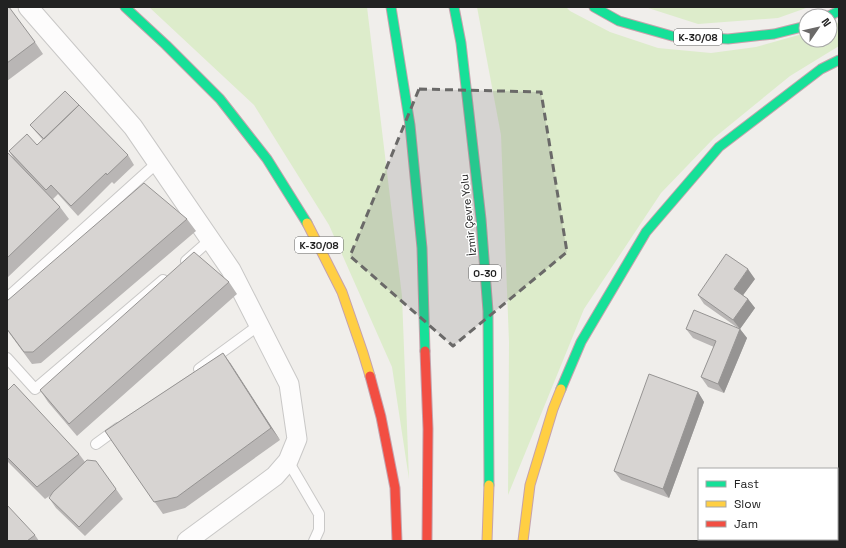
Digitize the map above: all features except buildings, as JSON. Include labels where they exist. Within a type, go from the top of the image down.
[{"type":"highway","name":"K-30/08","points":[[125,7],[166,45],[220,99],[267,159],[310,227],[342,292],[363,353],[381,417],[395,488],[397,541]]},
{"type":"highway","points":[[391,7],[410,125],[422,248],[428,429],[427,541]]},
{"type":"highway","name":"İzmir Çevre Yolu","points":[[454,7],[461,44],[470,117],[481,219],[488,311],[489,493],[487,541]]},
{"type":"highway","name":"K-30/08","points":[[594,7],[619,21],[672,36],[728,39],[774,34],[798,28]]},
{"type":"highway","points":[[523,541],[530,485],[556,403],[580,342],[646,232],[719,147],[821,70],[839,60]]},
{"type":"street","points":[[28,7],[133,127],[158,162],[231,270],[289,384],[296,439],[288,461],[275,476],[190,540]]},
{"type":"lane","points":[[7,298],[158,162]]},
{"type":"lane","points":[[180,265],[210,239]]},
{"type":"lane","points":[[7,358],[35,389],[168,276]]},
{"type":"lane","points":[[190,375],[259,325]]},
{"type":"lane","points":[[96,444],[128,421]]},
{"type":"lane","points":[[288,461],[319,514],[319,530],[314,541]]},
{"type":"highlighted area","points":[[419,89],[541,92],[567,252],[453,346],[350,256]]},
{"type":"green space","points":[[149,7],[367,7],[402,296],[409,479],[392,367],[329,225],[254,105]]},
{"type":"green space","points":[[477,7],[566,7],[570,11],[610,32],[658,48],[711,53],[756,47],[798,35],[798,48],[836,48],[790,76],[714,138],[661,193],[584,309],[508,495],[509,342],[501,135]]},
{"type":"green space","points":[[645,7],[809,7],[798,8],[798,11],[778,18],[698,24]]},
{"type":"green space","points":[[839,22],[839,46],[838,47]]},
{"type":"traffic: fast","points":[[125,7],[166,45],[220,99],[267,159],[307,223]]},
{"type":"traffic: fast","points":[[391,7],[410,125],[422,248],[425,351]]},
{"type":"traffic: fast","points":[[454,7],[461,43],[481,219],[488,311],[489,485]]},
{"type":"traffic: fast","points":[[594,7],[619,21],[672,36],[728,39],[774,34],[798,28]]},
{"type":"traffic: fast","points":[[561,389],[581,342],[646,232],[719,147],[821,69],[839,60]]},
{"type":"traffic: slow","points":[[307,223],[342,292],[370,376]]},
{"type":"traffic: slow","points":[[523,541],[530,485],[553,409],[561,389]]},
{"type":"traffic: slow","points":[[487,541],[489,485]]},
{"type":"traffic: jam","points":[[425,351],[428,429],[427,541]]},
{"type":"traffic: jam","points":[[370,376],[381,417],[395,488],[397,541]]}]
